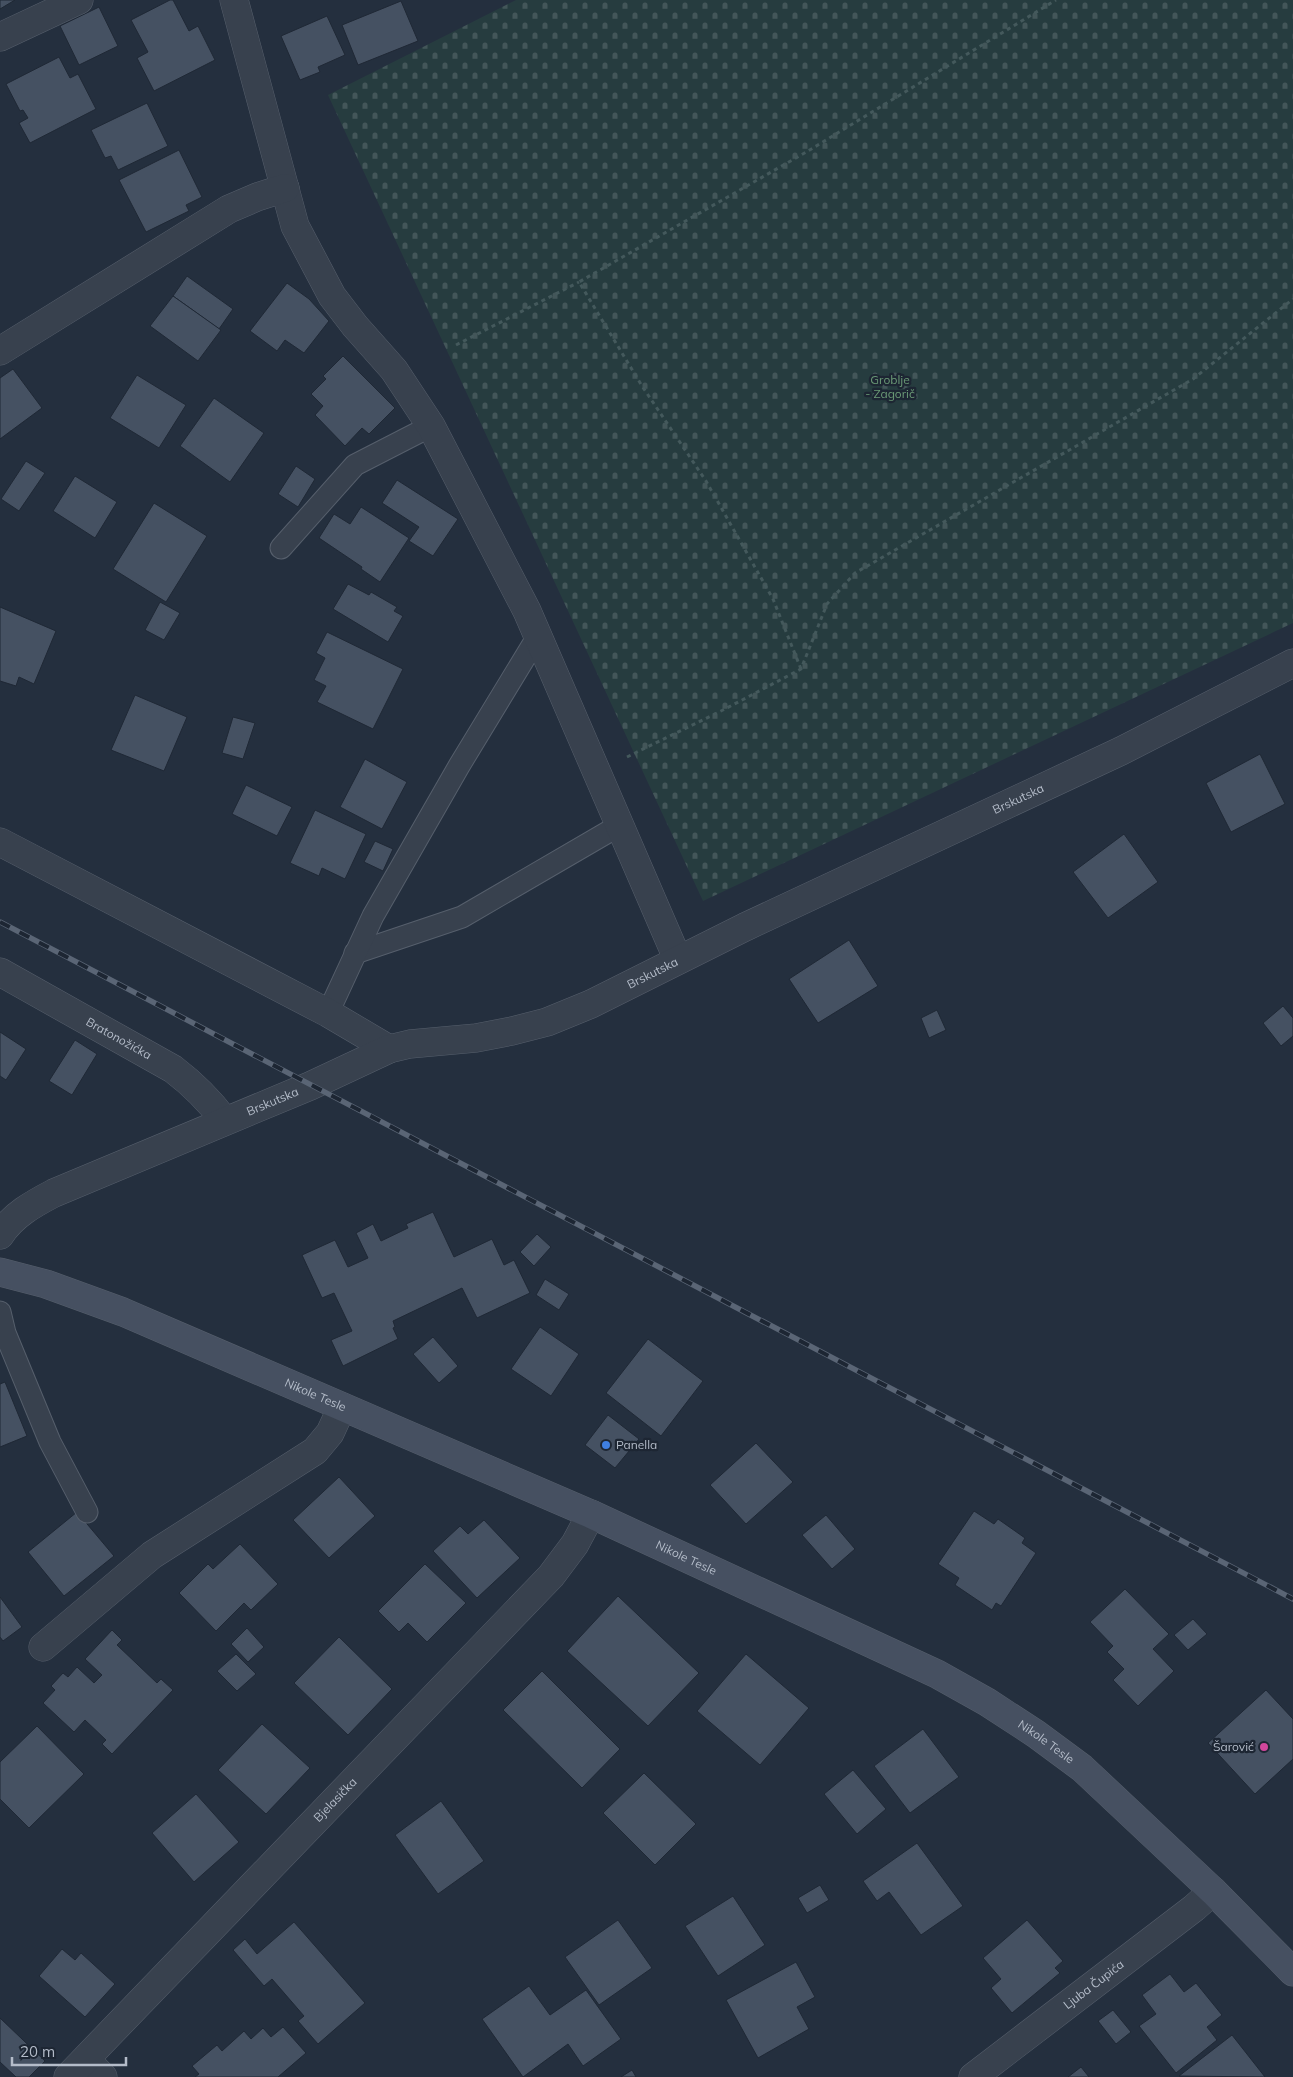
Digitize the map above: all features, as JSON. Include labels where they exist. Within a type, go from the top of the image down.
[{"type":"street","points":[[0,37],[79,0]]},
{"type":"street","points":[[234,0],[295,226],[332,296],[394,370],[431,426],[527,611],[678,960]]},
{"type":"street","points":[[0,351],[229,209],[256,196],[285,188]]},
{"type":"street","name":"Brskutska","points":[[0,1235],[14,1218],[29,1206],[54,1193],[224,1120],[310,1086],[389,1049],[410,1044],[476,1038],[547,1022],[591,1004],[678,960],[920,844],[1121,750],[1293,663]]},
{"type":"street","points":[[0,842],[328,1013],[389,1049]]},
{"type":"street","name":"Bratonožićka","points":[[0,972],[174,1069],[204,1094],[224,1120]]},
{"type":"street","name":"Nikole Tesle","points":[[0,1273],[46,1284],[123,1312],[591,1514],[937,1674],[987,1702],[1036,1734],[1082,1768],[1213,1891],[1293,1972]]},
{"type":"street","points":[[43,1647],[152,1555],[315,1451],[330,1433],[342,1407]]},
{"type":"street","name":"Bjelasička","points":[[85,2071],[551,1576],[575,1544],[591,1514]]},
{"type":"street","name":"Ljuba Čupića","points":[[973,2077],[1194,1908],[1213,1891]]},
{"type":"lane","points":[[281,548],[356,465],[431,426]]},
{"type":"lane","points":[[328,1013],[373,916],[459,766],[538,636]]},
{"type":"lane","points":[[356,954],[462,917],[620,825]]},
{"type":"lane","points":[[0,1312],[4,1333],[50,1442],[87,1512]]},
{"type":"path","points":[[456,345],[579,282],[808,151],[1056,0]]},
{"type":"path","points":[[579,282],[642,386],[706,481],[773,599],[801,669]]},
{"type":"path","points":[[622,760],[801,669],[827,604],[855,574],[1193,379],[1293,299]]},
{"type":"green space","name":"Groblje - Zagorič","points":[[516,0],[1293,0],[1293,623],[703,901],[328,95]]},
{"type":"building","points":[[0,0],[15,0],[0,9]]},
{"type":"building","points":[[173,0],[189,31],[198,26],[215,60],[154,91],[137,58],[148,52],[131,20]]},
{"type":"building","points":[[401,1],[418,41],[358,65],[342,25]]},
{"type":"building","points":[[99,7],[118,46],[79,65],[60,26]]},
{"type":"building","points":[[327,16],[345,55],[318,67],[320,72],[300,80],[281,36]]},
{"type":"building","points":[[59,57],[70,78],[78,74],[96,109],[30,143],[19,123],[28,118],[23,110],[20,111],[6,84]]},
{"type":"building","points":[[147,103],[168,146],[118,170],[111,156],[105,158],[91,130]]},
{"type":"building","points":[[179,150],[202,197],[186,205],[189,211],[146,232],[119,180]]},
{"type":"building","points":[[187,276],[233,309],[219,329],[173,296]]},
{"type":"building","points":[[287,283],[309,299],[329,321],[304,353],[285,340],[277,351],[250,331]]},
{"type":"building","points":[[173,296],[221,330],[198,361],[150,326]]},
{"type":"building","points":[[343,356],[395,408],[369,434],[362,428],[345,446],[315,415],[323,406],[311,394],[326,379],[323,376]]},
{"type":"building","points":[[13,369],[42,408],[0,439],[0,378]]},
{"type":"building","points":[[137,375],[186,405],[159,448],[110,418]]},
{"type":"building","points":[[214,398],[264,433],[230,482],[180,446]]},
{"type":"building","points":[[26,461],[45,473],[19,511],[1,499]]},
{"type":"building","points":[[296,466],[315,479],[298,507],[278,494]]},
{"type":"building","points":[[75,476],[117,502],[95,538],[53,511]]},
{"type":"building","points":[[397,480],[458,519],[433,556],[409,541],[419,527],[382,503]]},
{"type":"building","points":[[154,503],[207,536],[166,602],[113,569]]},
{"type":"building","points":[[361,507],[409,538],[380,582],[361,569],[362,567],[319,538],[334,514],[350,524]]},
{"type":"building","points":[[348,584],[369,595],[371,592],[397,607],[394,611],[403,616],[388,642],[333,609]]},
{"type":"building","points":[[160,602],[180,613],[164,640],[145,630]]},
{"type":"building","points":[[0,607],[56,631],[34,684],[19,677],[16,686],[0,681]]},
{"type":"building","points":[[327,632],[403,669],[373,729],[317,702],[326,686],[314,680],[325,658],[316,653]]},
{"type":"building","points":[[135,695],[187,717],[164,771],[111,750]]},
{"type":"building","points":[[233,717],[255,723],[243,759],[222,753]]},
{"type":"building","points":[[1260,754],[1285,804],[1231,832],[1206,783]]},
{"type":"building","points":[[365,759],[407,782],[382,829],[340,807]]},
{"type":"building","points":[[246,785],[292,807],[277,836],[232,814]]},
{"type":"building","points":[[315,810],[366,834],[345,879],[322,868],[319,876],[290,863]]},
{"type":"building","points":[[1124,834],[1158,882],[1108,918],[1073,872]]},
{"type":"building","points":[[375,841],[393,849],[383,871],[364,862]]},
{"type":"building","points":[[849,940],[878,986],[818,1023],[789,979]]},
{"type":"building","points":[[1283,1006],[1293,1018],[1293,1036],[1281,1046],[1263,1023]]},
{"type":"building","points":[[937,1010],[946,1030],[929,1038],[921,1018]]},
{"type":"building","points":[[0,1032],[26,1049],[6,1080],[0,1076]]},
{"type":"building","points":[[75,1040],[97,1054],[72,1095],[49,1081]]},
{"type":"building","points":[[433,1212],[454,1257],[492,1239],[504,1265],[514,1260],[530,1293],[477,1318],[462,1288],[393,1321],[395,1327],[393,1328],[398,1339],[343,1366],[331,1340],[352,1331],[334,1293],[322,1298],[302,1255],[335,1240],[348,1267],[368,1258],[356,1233],[373,1224],[381,1241],[408,1228],[406,1224]]},
{"type":"building","points":[[537,1234],[551,1247],[534,1266],[520,1252]]},
{"type":"building","points":[[545,1279],[569,1294],[559,1310],[536,1295]]},
{"type":"building","points":[[540,1327],[579,1354],[551,1396],[511,1369]]},
{"type":"building","points":[[433,1337],[458,1366],[439,1383],[413,1354]]},
{"type":"building","points":[[648,1339],[703,1381],[661,1436],[606,1393]]},
{"type":"building","points":[[5,1382],[27,1436],[0,1447],[0,1384]]},
{"type":"building","points":[[608,1415],[639,1439],[615,1468],[585,1445]]},
{"type":"building","points":[[756,1443],[793,1482],[746,1524],[710,1485]]},
{"type":"building","points":[[339,1477],[375,1516],[329,1558],[293,1520]]},
{"type":"building","points":[[974,1511],[994,1524],[998,1519],[1025,1538],[1022,1543],[1036,1553],[1001,1606],[996,1603],[992,1610],[955,1585],[959,1578],[938,1564]]},
{"type":"building","points":[[77,1512],[114,1556],[64,1596],[28,1552]]},
{"type":"building","points":[[826,1515],[855,1549],[832,1569],[802,1535]]},
{"type":"building","points":[[484,1520],[520,1558],[477,1598],[433,1551],[460,1526],[468,1534]]},
{"type":"building","points":[[240,1544],[278,1584],[251,1610],[244,1603],[216,1631],[179,1593],[208,1564],[213,1569]]},
{"type":"building","points":[[425,1564],[466,1603],[427,1642],[408,1623],[399,1632],[378,1611]]},
{"type":"building","points":[[1125,1589],[1169,1634],[1153,1649],[1174,1671],[1138,1706],[1113,1680],[1124,1669],[1107,1652],[1113,1646],[1090,1622]]},
{"type":"building","points":[[618,1596],[699,1673],[648,1726],[567,1651]]},
{"type":"building","points":[[0,1597],[22,1627],[3,1641],[0,1637]]},
{"type":"building","points":[[1193,1619],[1207,1634],[1188,1650],[1174,1635]]},
{"type":"building","points":[[247,1628],[264,1647],[248,1662],[231,1644]]},
{"type":"building","points":[[112,1630],[122,1640],[117,1645],[157,1683],[161,1679],[173,1690],[112,1754],[102,1744],[106,1740],[85,1720],[74,1732],[43,1703],[55,1690],[51,1686],[63,1673],[68,1677],[77,1667],[94,1683],[102,1675],[85,1659]]},
{"type":"building","points":[[339,1637],[392,1689],[348,1735],[294,1683]]},
{"type":"building","points":[[236,1654],[256,1674],[237,1691],[217,1671]]},
{"type":"building","points":[[746,1654],[809,1708],[760,1765],[697,1711]]},
{"type":"building","points":[[542,1671],[620,1749],[582,1788],[503,1710]]},
{"type":"building","points":[[1266,1690],[1293,1719],[1293,1759],[1255,1794],[1208,1743]]},
{"type":"building","points":[[262,1724],[310,1768],[266,1814],[218,1770]]},
{"type":"building","points":[[37,1726],[84,1774],[29,1828],[0,1799],[0,1762]]},
{"type":"building","points":[[923,1729],[959,1777],[910,1813],[874,1766]]},
{"type":"building","points":[[853,1770],[886,1809],[857,1834],[824,1794]]},
{"type":"building","points":[[644,1773],[696,1824],[655,1865],[603,1813]]},
{"type":"building","points":[[196,1794],[239,1842],[194,1882],[152,1833]]},
{"type":"building","points":[[441,1801],[484,1861],[438,1894],[395,1835]]},
{"type":"building","points":[[917,1843],[963,1906],[921,1935],[889,1892],[877,1901],[863,1881]]},
{"type":"building","points":[[820,1885],[829,1900],[807,1913],[798,1898]]},
{"type":"building","points":[[733,1896],[765,1945],[718,1976],[685,1926]]},
{"type":"building","points":[[618,1920],[652,1968],[599,2005],[565,1957]]},
{"type":"building","points":[[1027,1920],[1063,1961],[1055,1968],[1060,1973],[1012,2013],[991,1988],[1001,1979],[983,1958]]},
{"type":"building","points":[[294,1922],[365,2003],[318,2044],[298,2021],[304,2016],[272,1979],[264,1986],[233,1950],[245,1939],[257,1954]]},
{"type":"building","points":[[62,1949],[75,1960],[81,1953],[115,1984],[85,2017],[39,1976]]},
{"type":"building","points":[[796,1962],[815,1997],[797,2007],[809,2029],[758,2058],[726,2000]]},
{"type":"building","points":[[1170,1974],[1184,1992],[1196,1983],[1222,2015],[1207,2027],[1217,2040],[1176,2073],[1139,2026],[1156,2014],[1142,1995]]},
{"type":"building","points":[[529,1986],[550,2015],[586,1990],[621,2039],[583,2066],[568,2044],[523,2077],[482,2019]]},
{"type":"building","points":[[1113,2010],[1131,2032],[1116,2044],[1098,2021]]},
{"type":"building","points":[[0,2018],[45,2061],[29,2077],[16,2077],[0,2062]]},
{"type":"building","points":[[283,2027],[306,2053],[278,2077],[195,2077],[199,2074],[192,2066],[217,2045],[222,2051],[244,2031],[251,2039],[263,2028],[271,2037]]},
{"type":"building","points":[[1232,2035],[1265,2077],[1179,2076]]},
{"type":"building","points":[[1081,2067],[1089,2077],[1068,2077]]},
{"type":"building","points":[[632,2070],[636,2077],[621,2077]]},
{"type":"railway","points":[[0,922],[1293,1599]]},
{"type":"place","name":"Panella","points":[[606,1445]]},
{"type":"place","name":"Šarović","points":[[1264,1747]]}]
